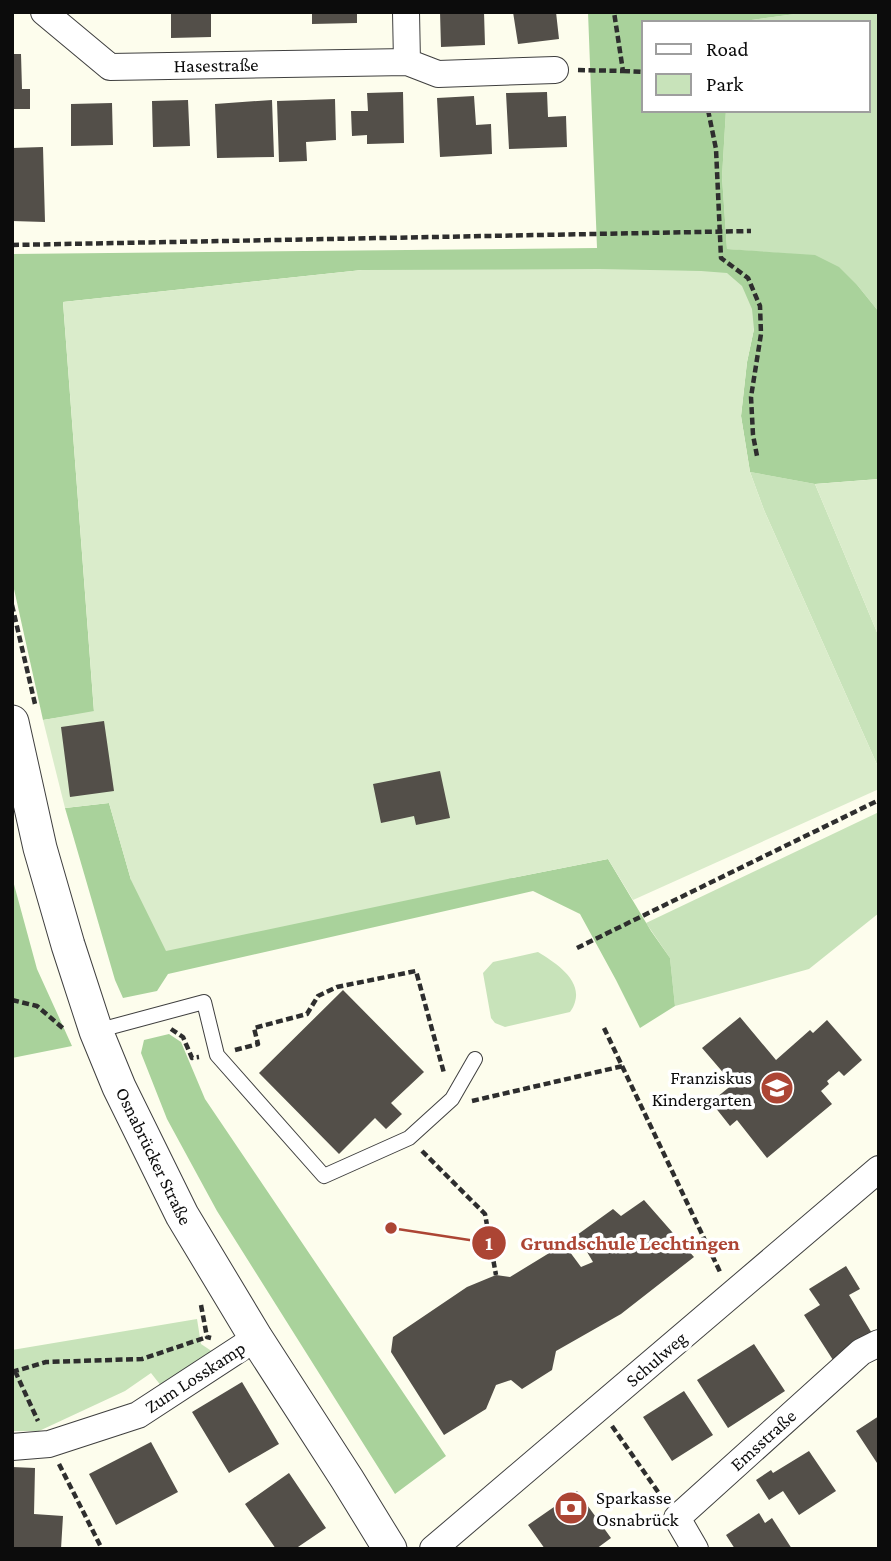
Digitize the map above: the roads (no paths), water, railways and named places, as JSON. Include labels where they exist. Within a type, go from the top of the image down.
[{"type":"street","name":"Hasestraße","points":[[44,12],[110,67],[407,62],[438,74],[555,70]]},
{"type":"street","points":[[407,12],[407,62]]},
{"type":"street","name":"Osnabrücker Straße","points":[[25,718],[40,848],[68,945],[81,1030],[119,1087],[182,1216],[390,1549]]},
{"type":"street","name":"Schulweg","points":[[433,1549],[879,1169]]},
{"type":"street","name":"Zum Losskamp","points":[[12,1447],[49,1444],[138,1415],[256,1338]]},
{"type":"street","name":"Emsstraße","points":[[695,1549],[677,1518],[861,1352],[879,1343]]},
{"type":"lane","points":[[81,1030],[204,1002],[217,1055],[324,1176],[409,1138],[452,1099],[475,1059]]},
{"type":"place","name":"Franziskus Kindergarten","points":[[777,1088]]},
{"type":"place","name":"Grundschule Lechtingen","points":[[391,1228]]},
{"type":"place","name":"Sparkasse Osnabrück","points":[[571,1508]]}]
